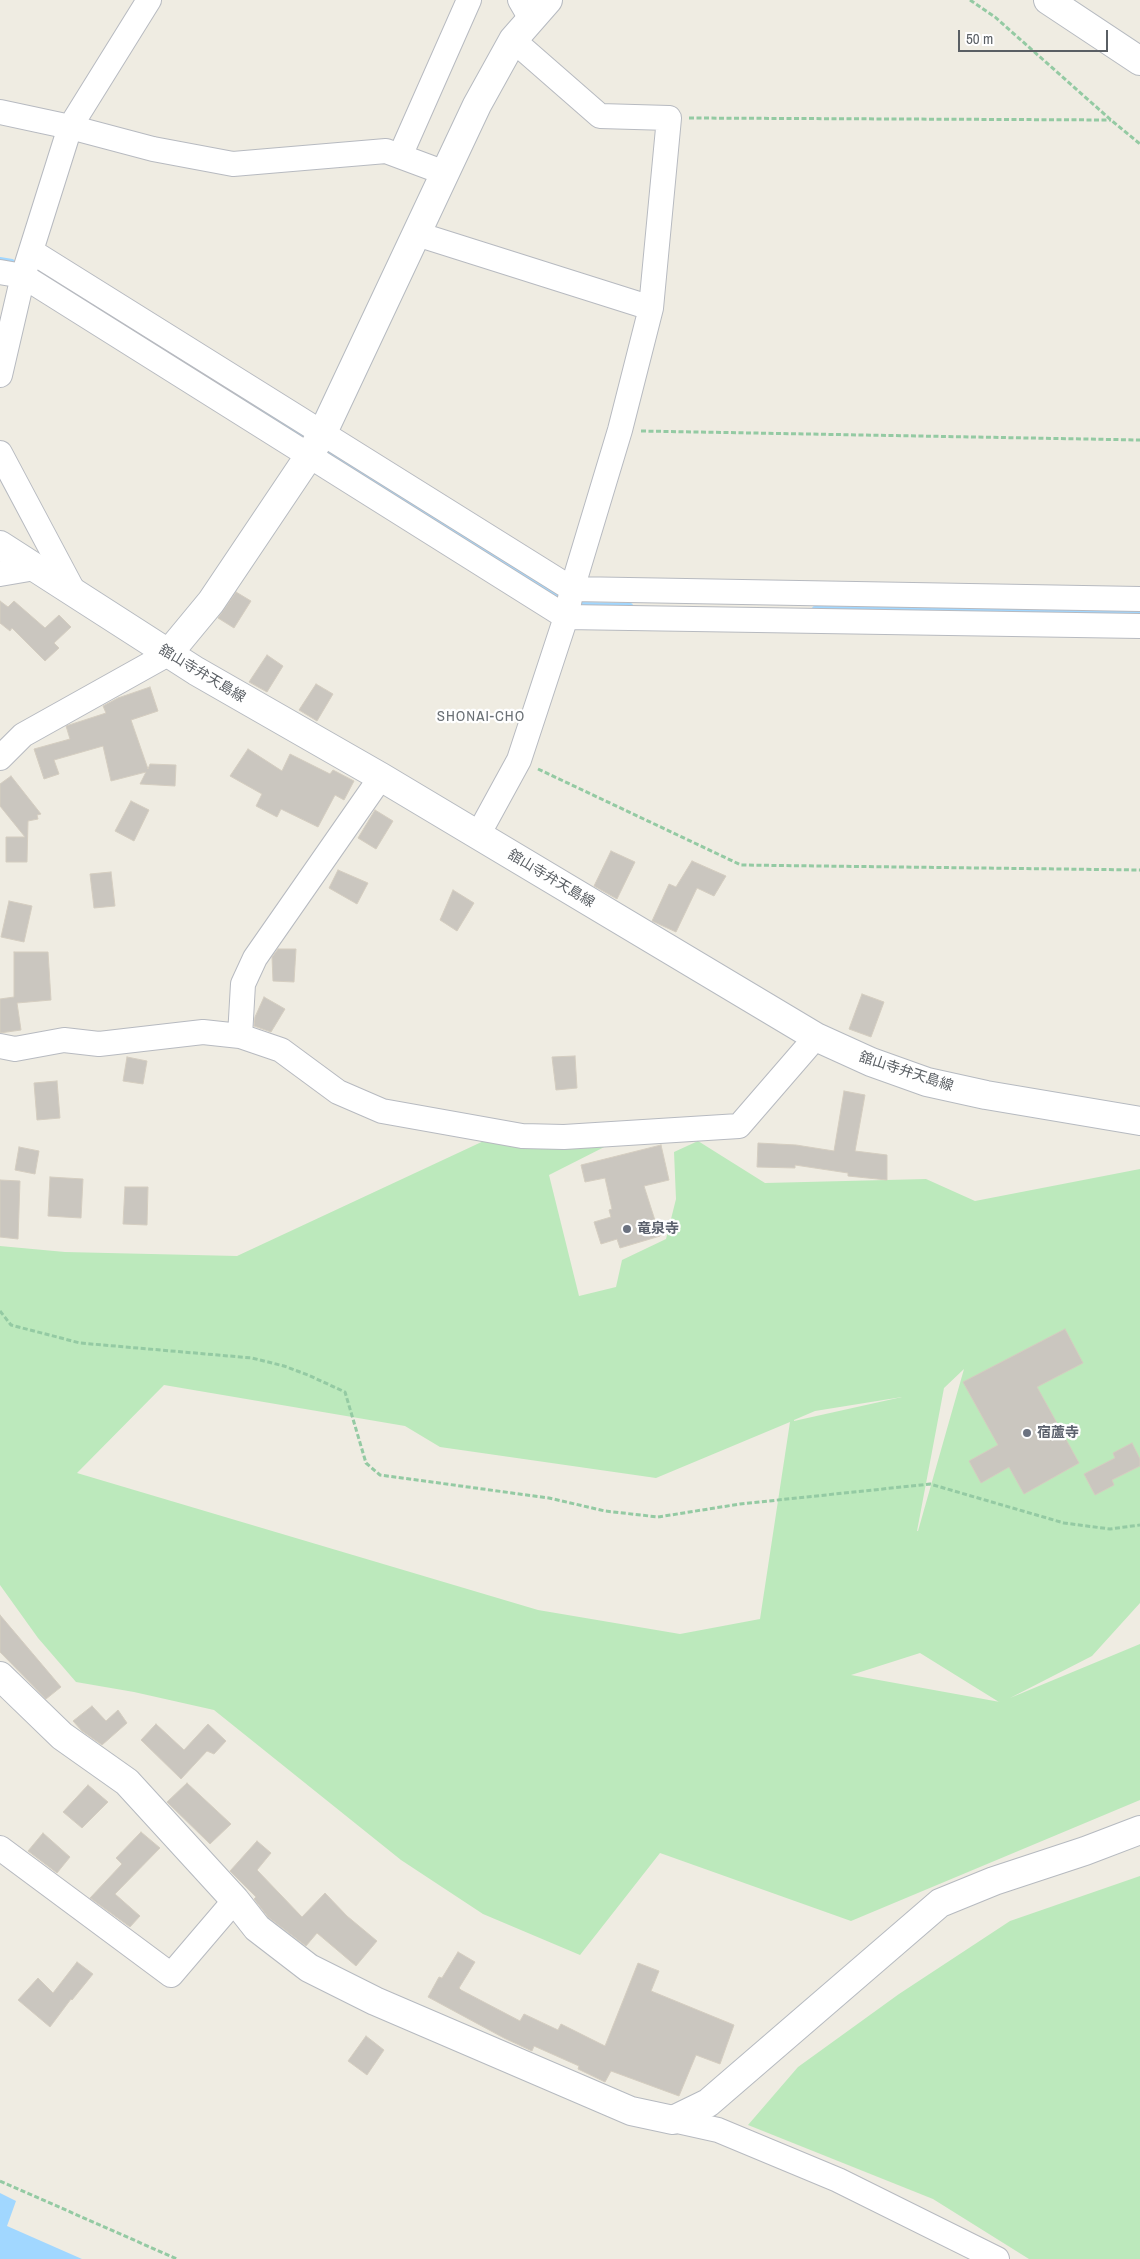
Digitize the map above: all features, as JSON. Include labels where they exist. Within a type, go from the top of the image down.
[{"type":"street","points":[[0,375],[11,274],[31,251],[70,127],[149,0]]},
{"type":"street","points":[[400,156],[469,0]]},
{"type":"street","points":[[1048,0],[1140,61]]},
{"type":"street","points":[[0,758],[23,735],[168,654],[211,602],[316,444],[477,105],[533,6]]},
{"type":"street","points":[[478,835],[519,760],[566,617],[572,589],[620,430],[651,308],[669,118],[600,116],[514,40]]},
{"type":"street","points":[[0,112],[70,127],[153,149],[233,164],[386,151],[445,173]]},
{"type":"street","points":[[417,234],[651,308]]},
{"type":"street","points":[[31,251],[316,444],[566,617],[1140,626]]},
{"type":"street","points":[[11,274],[572,589],[1140,599]]},
{"type":"street","points":[[0,453],[75,594]]},
{"type":"street","name":"舘山寺弁天島線","points":[[0,545],[168,654],[381,777],[816,1037],[871,1062],[928,1082],[986,1095],[1140,1121]]},
{"type":"street","points":[[0,574],[36,568]]},
{"type":"street","points":[[240,1036],[243,984],[255,958],[381,777]]},
{"type":"street","points":[[0,1046],[14,1049],[64,1040],[99,1044],[203,1032],[240,1036],[281,1050],[338,1092],[382,1111],[522,1136],[564,1137],[739,1126],[816,1037]]},
{"type":"street","points":[[0,1676],[62,1736],[127,1782],[235,1900],[257,1928],[309,1968],[375,2001],[631,2111],[718,2130],[838,2180],[996,2259]]},
{"type":"street","points":[[673,2120],[708,2103],[940,1903],[994,1881],[1085,1851],[1140,1830]]},
{"type":"street","points":[[0,1848],[171,1976],[235,1900]]},
{"type":"path","points":[[970,0],[995,17],[1110,120],[1140,144]]},
{"type":"path","points":[[669,118],[1110,120]]},
{"type":"path","points":[[620,430],[1140,440]]},
{"type":"path","points":[[519,760],[741,865],[1140,870]]},
{"type":"path","points":[[0,1311],[11,1326],[80,1343],[252,1358],[284,1366],[308,1375],[345,1392],[366,1463],[380,1475],[549,1498],[605,1511],[658,1517],[740,1504],[930,1484],[1064,1523],[1110,1530],[1140,1525]]},
{"type":"path","points":[[0,2180],[177,2259]]},
{"type":"green space","points":[[503,1132],[630,1134],[549,1175],[579,1296],[616,1287],[622,1260],[666,1239],[676,1199],[674,1152],[698,1141],[765,1183],[926,1179],[975,1201],[1140,1169],[1140,1603],[1092,1656],[1010,1698],[1140,1644],[1140,1800],[851,1921],[660,1853],[580,1955],[483,1914],[401,1860],[214,1710],[134,1692],[76,1682],[38,1638],[0,1585],[0,1246],[65,1252],[237,1256]],"holes":[[[964,1369],[917,1531],[944,1388]],[[164,1385],[405,1426],[440,1447],[656,1478],[790,1422],[760,1619],[680,1634],[538,1610],[77,1473]],[[902,1397],[794,1421],[815,1411]],[[920,1653],[999,1702],[851,1675]]]},
{"type":"green space","points":[[1140,1876],[1140,2259],[1029,2259],[933,2199],[748,2125],[798,2067],[899,1994],[1010,1921]]},
{"type":"water","points":[[0,2193],[16,2201],[7,2226],[82,2259],[0,2259]]},
{"type":"building","points":[[236,592],[251,601],[234,628],[218,618]]},
{"type":"building","points":[[0,601],[8,607],[14,601],[45,628],[59,615],[71,627],[54,643],[59,648],[45,661],[12,628],[10,631],[0,623]]},
{"type":"building","points":[[267,655],[283,666],[267,692],[249,682]]},
{"type":"building","points":[[316,684],[333,694],[317,721],[299,710]]},
{"type":"building","points":[[150,687],[158,711],[131,720],[148,769],[150,764],[176,765],[175,786],[140,784],[146,772],[111,781],[103,746],[54,760],[59,774],[44,779],[34,749],[70,739],[66,726],[106,713],[103,706],[118,698]]},
{"type":"building","points":[[248,749],[282,771],[290,754],[330,774],[333,770],[354,781],[344,800],[335,795],[318,827],[281,809],[277,817],[256,806],[262,794],[230,776]]},
{"type":"building","points":[[11,776],[41,814],[37,815],[38,819],[28,821],[27,862],[6,862],[6,837],[25,837],[0,806],[0,784]]},
{"type":"building","points":[[131,801],[149,810],[134,841],[115,831]]},
{"type":"building","points":[[375,810],[393,821],[376,849],[358,838]]},
{"type":"building","points":[[611,851],[635,862],[617,899],[594,886]]},
{"type":"building","points":[[692,861],[726,876],[714,896],[697,888],[676,932],[652,921],[669,884],[676,887]]},
{"type":"building","points":[[338,870],[368,883],[357,904],[329,888]]},
{"type":"building","points":[[111,872],[115,906],[94,908],[90,874]]},
{"type":"building","points":[[453,890],[474,903],[457,931],[440,920]]},
{"type":"building","points":[[9,901],[32,906],[24,942],[1,937]]},
{"type":"building","points":[[278,949],[296,949],[294,982],[273,981],[272,957]]},
{"type":"building","points":[[14,952],[48,952],[51,1000],[17,1003],[21,1030],[0,1033],[0,999],[14,997]]},
{"type":"building","points":[[862,994],[884,1002],[871,1037],[849,1029]]},
{"type":"building","points":[[264,997],[285,1009],[271,1032],[254,1026],[255,1017]]},
{"type":"building","points":[[575,1056],[577,1088],[556,1090],[552,1057]]},
{"type":"building","points":[[127,1057],[147,1061],[143,1084],[123,1081]]},
{"type":"building","points":[[57,1081],[60,1118],[37,1120],[34,1083]]},
{"type":"building","points":[[844,1091],[865,1095],[855,1151],[887,1155],[887,1180],[848,1176],[848,1173],[795,1165],[795,1168],[757,1167],[758,1143],[796,1145],[834,1151]]},
{"type":"building","points":[[661,1145],[669,1180],[644,1186],[660,1236],[620,1248],[617,1239],[601,1244],[594,1222],[611,1217],[609,1210],[612,1209],[605,1178],[585,1182],[581,1165]]},
{"type":"building","points":[[19,1147],[39,1151],[35,1174],[15,1170]]},
{"type":"building","points":[[50,1177],[83,1179],[81,1218],[48,1216]]},
{"type":"building","points":[[0,1180],[20,1181],[18,1239],[0,1237]]},
{"type":"building","points":[[125,1187],[148,1187],[147,1225],[123,1224]]},
{"type":"building","points":[[1065,1329],[1083,1363],[1037,1387],[1079,1463],[1024,1494],[1009,1467],[981,1483],[969,1461],[998,1445],[963,1382]]},
{"type":"building","points":[[1132,1443],[1140,1459],[1140,1466],[1112,1480],[1114,1485],[1095,1495],[1084,1474],[1115,1458],[1113,1453]]},
{"type":"building","points":[[0,1615],[61,1687],[46,1699],[0,1652]]},
{"type":"building","points":[[92,1706],[106,1721],[118,1710],[127,1723],[102,1745],[82,1731],[73,1721]]},
{"type":"building","points":[[156,1724],[184,1750],[208,1724],[226,1741],[214,1754],[207,1751],[181,1779],[141,1740]]},
{"type":"building","points":[[187,1783],[231,1824],[210,1844],[167,1802]]},
{"type":"building","points":[[88,1785],[108,1802],[82,1828],[63,1812]]},
{"type":"building","points":[[141,1832],[160,1848],[115,1894],[140,1916],[130,1927],[90,1898],[122,1864],[116,1858]]},
{"type":"building","points":[[43,1833],[70,1857],[57,1873],[28,1851]]},
{"type":"building","points":[[257,1841],[271,1853],[257,1870],[302,1917],[325,1893],[347,1916],[377,1941],[356,1966],[317,1933],[306,1946],[268,1917],[254,1899],[256,1897],[230,1871]]},
{"type":"building","points":[[458,1952],[475,1962],[459,1988],[461,1990],[520,2021],[524,2014],[558,2030],[561,2024],[605,2046],[638,1963],[659,1971],[651,1991],[734,2025],[720,2064],[696,2055],[679,2096],[611,2071],[605,2082],[578,2069],[579,2066],[534,2046],[532,2051],[504,2038],[428,1997],[439,1977],[442,1978]]},
{"type":"building","points":[[77,1962],[93,1974],[50,2027],[18,2000],[38,1978],[53,1993]]},
{"type":"building","points":[[366,2036],[384,2050],[367,2075],[348,2061]]},
{"type":"waterway","points":[[0,260],[12,262]]},
{"type":"waterway","points":[[107,312],[147,337]]},
{"type":"waterway","points":[[221,384],[310,440]]},
{"type":"waterway","points":[[320,447],[560,597]]},
{"type":"waterway","points":[[581,605],[630,606]]},
{"type":"waterway","points":[[815,609],[1140,612]]},
{"type":"place","name":"竜泉寺","points":[[627,1229]]},
{"type":"place","name":"宿蘆寺","points":[[1027,1433]]},
{"type":"district","name":"SHONAI-CHO","points":[[481,717]]}]
